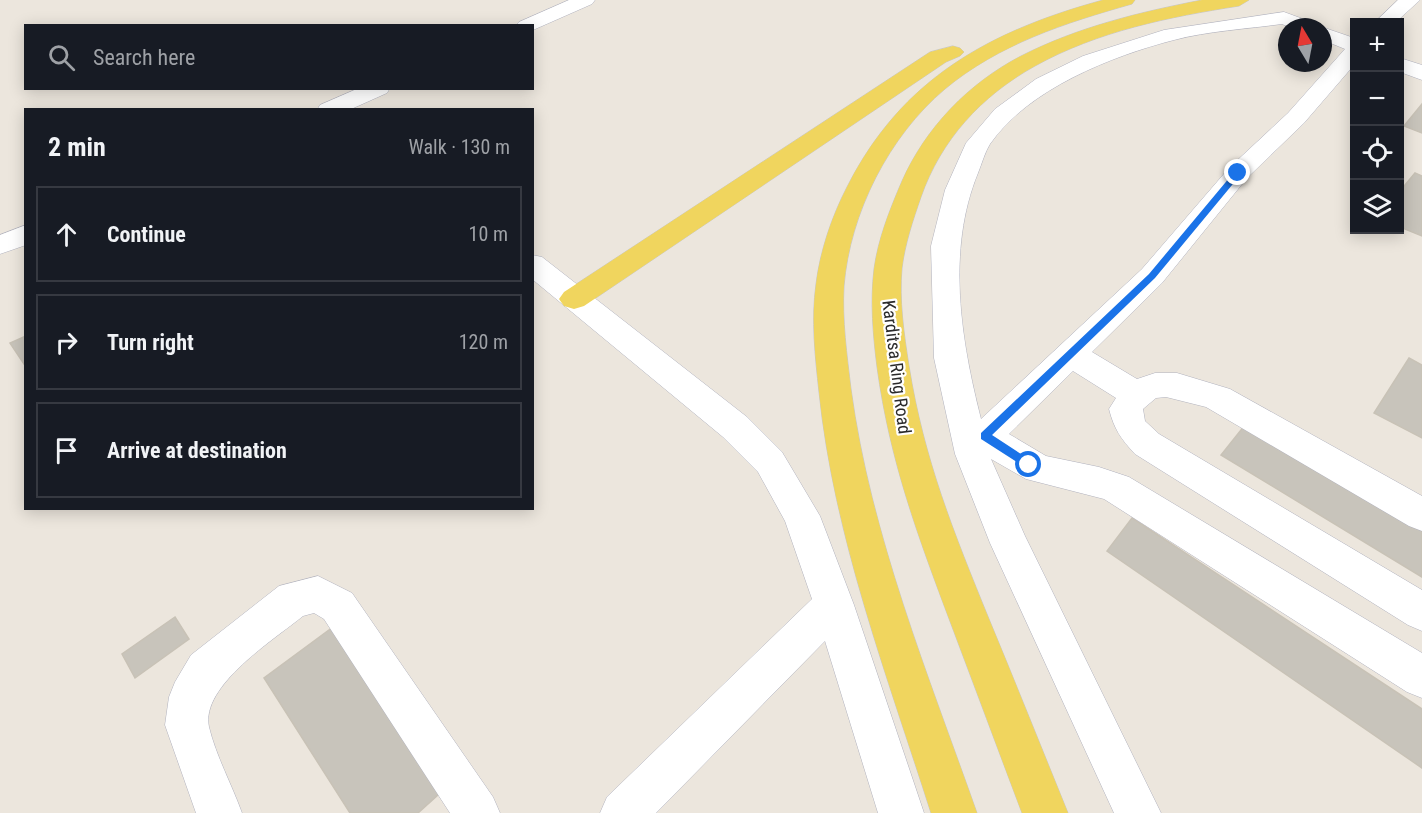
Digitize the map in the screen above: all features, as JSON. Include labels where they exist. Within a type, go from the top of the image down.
[{"type":"main road","points":[[574,299],[938,57],[1125,0]]},
{"type":"main road","name":"Karditsa Ring Road","points":[[1045,813],[924,504],[908,448],[898,398],[887,303],[888,269],[896,233],[918,170],[933,146],[968,104],[1011,72],[1064,44],[1117,26],[1175,10],[1239,0]]},
{"type":"main road","points":[[954,813],[858,518],[843,453],[831,345],[833,262],[844,224],[871,158],[907,110],[936,84],[978,55],[1032,29]]},
{"type":"street","points":[[531,24],[585,0]]},
{"type":"street","points":[[1390,18],[1410,0]]},
{"type":"street","points":[[1138,813],[1009,543],[950,358],[945,246],[958,190],[978,143],[1003,114],[1044,84],[1091,61],[1171,34],[1227,24],[1278,19]]},
{"type":"street","points":[[1332,36],[1350,43]]},
{"type":"street","points":[[978,445],[1152,276],[1238,173],[1296,118],[1350,57]]},
{"type":"street","points":[[1404,66],[1422,74]]},
{"type":"street","points":[[339,108],[362,104],[377,90]]},
{"type":"street","points":[[0,245],[24,235]]},
{"type":"street","points":[[534,266],[735,427],[770,462],[802,516],[834,605],[901,813]]},
{"type":"street","points":[[1070,354],[1136,394]]},
{"type":"street","points":[[1422,515],[1218,398],[1188,388],[1160,384],[1136,394],[1126,410],[1130,427],[1147,444],[1422,612]]},
{"type":"street","points":[[978,445],[1046,471],[1094,480],[1124,493],[1422,677]]},
{"type":"street","points":[[219,813],[187,725],[190,697],[206,670],[293,599],[318,594],[338,606],[477,813]]},
{"type":"street","points":[[623,813],[834,605]]},
{"type":"building","points":[[1422,104],[1422,133],[1404,126]]},
{"type":"building","points":[[1415,173],[1422,176],[1422,236],[1404,229],[1404,186]]},
{"type":"building","points":[[24,337],[24,364],[10,343]]},
{"type":"building","points":[[1409,358],[1422,365],[1422,438],[1374,413]]},
{"type":"building","points":[[1245,425],[1422,528],[1422,577],[1221,455]]},
{"type":"building","points":[[1132,518],[1422,709],[1422,768],[1107,551]]},
{"type":"building","points":[[175,617],[189,639],[135,678],[122,654]]},
{"type":"building","points":[[333,627],[448,786],[418,813],[350,813],[264,678]]},
{"type":"route","points":[[1029,465],[985,436],[1152,276],[1238,173]]}]
